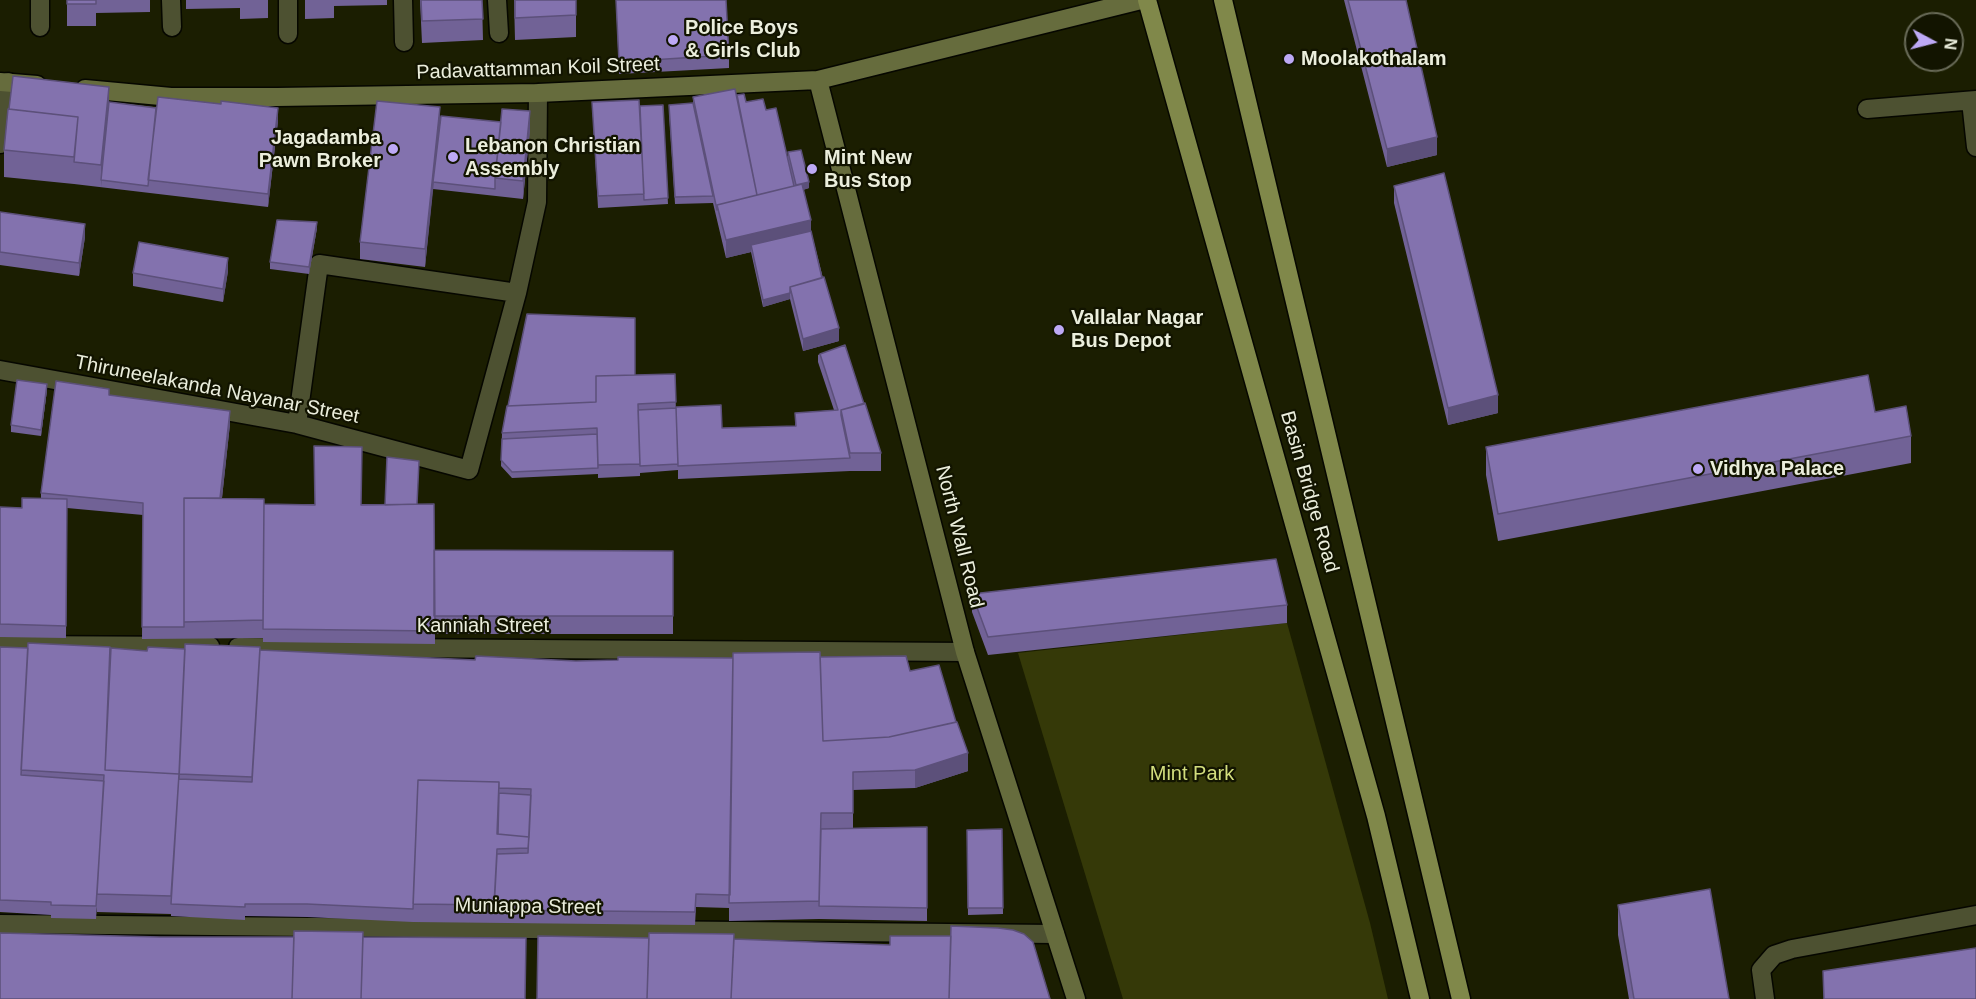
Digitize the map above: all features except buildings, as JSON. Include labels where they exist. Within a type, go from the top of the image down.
[{"type":"main road","name":"Padavattamman Koil Street","points":[[4,82],[171,97],[538,93],[818,80],[1141,0]]},
{"type":"main road","name":"Basin Bridge Road","points":[[1147,0],[1376,816],[1420,999]]},
{"type":"main road","name":"Basin Bridge Road","points":[[1223,0],[1461,999]]},
{"type":"main road","name":"North Wall Road","points":[[818,80],[965,652],[1076,999]]},
{"type":"street","points":[[40,0],[40,27]]},
{"type":"street","points":[[171,0],[172,27]]},
{"type":"street","points":[[288,0],[288,34]]},
{"type":"street","points":[[403,0],[404,42]]},
{"type":"street","points":[[497,0],[499,33]]},
{"type":"street","points":[[0,144],[4,82]]},
{"type":"street","name":"Thiruneelakanda Nayanar Street","points":[[0,370],[297,424],[469,470],[517,293],[537,202],[538,93]]},
{"type":"street","points":[[1867,109],[1973,100],[1976,147]]},
{"type":"street","points":[[297,424],[319,264],[517,293]]},
{"type":"street","name":"Kanniah Street","points":[[0,645],[965,652]]},
{"type":"street","points":[[1766,999],[1761,970],[1774,955],[1976,915]]},
{"type":"street","name":"Muniappa Street","points":[[0,924],[1055,934]]},
{"type":"green space","name":"Mint Park","points":[[1287,623],[1370,923],[1388,999],[1123,999],[1018,653]]},
{"type":"place","name":"Police Boys & Girls Club","points":[[673,40]]},
{"type":"place","name":"Moolakothalam","points":[[1289,59]]},
{"type":"place","name":"Jagadamba Pawn Broker","points":[[393,149]]},
{"type":"place","name":"Lebanon Christian Assembly","points":[[453,157]]},
{"type":"place","name":"Mint New Bus Stop","points":[[812,169]]},
{"type":"place","name":"Vallalar Nagar Bus Depot","points":[[1059,330]]},
{"type":"place","name":"Vidhya Palace","points":[[1698,469]]}]
